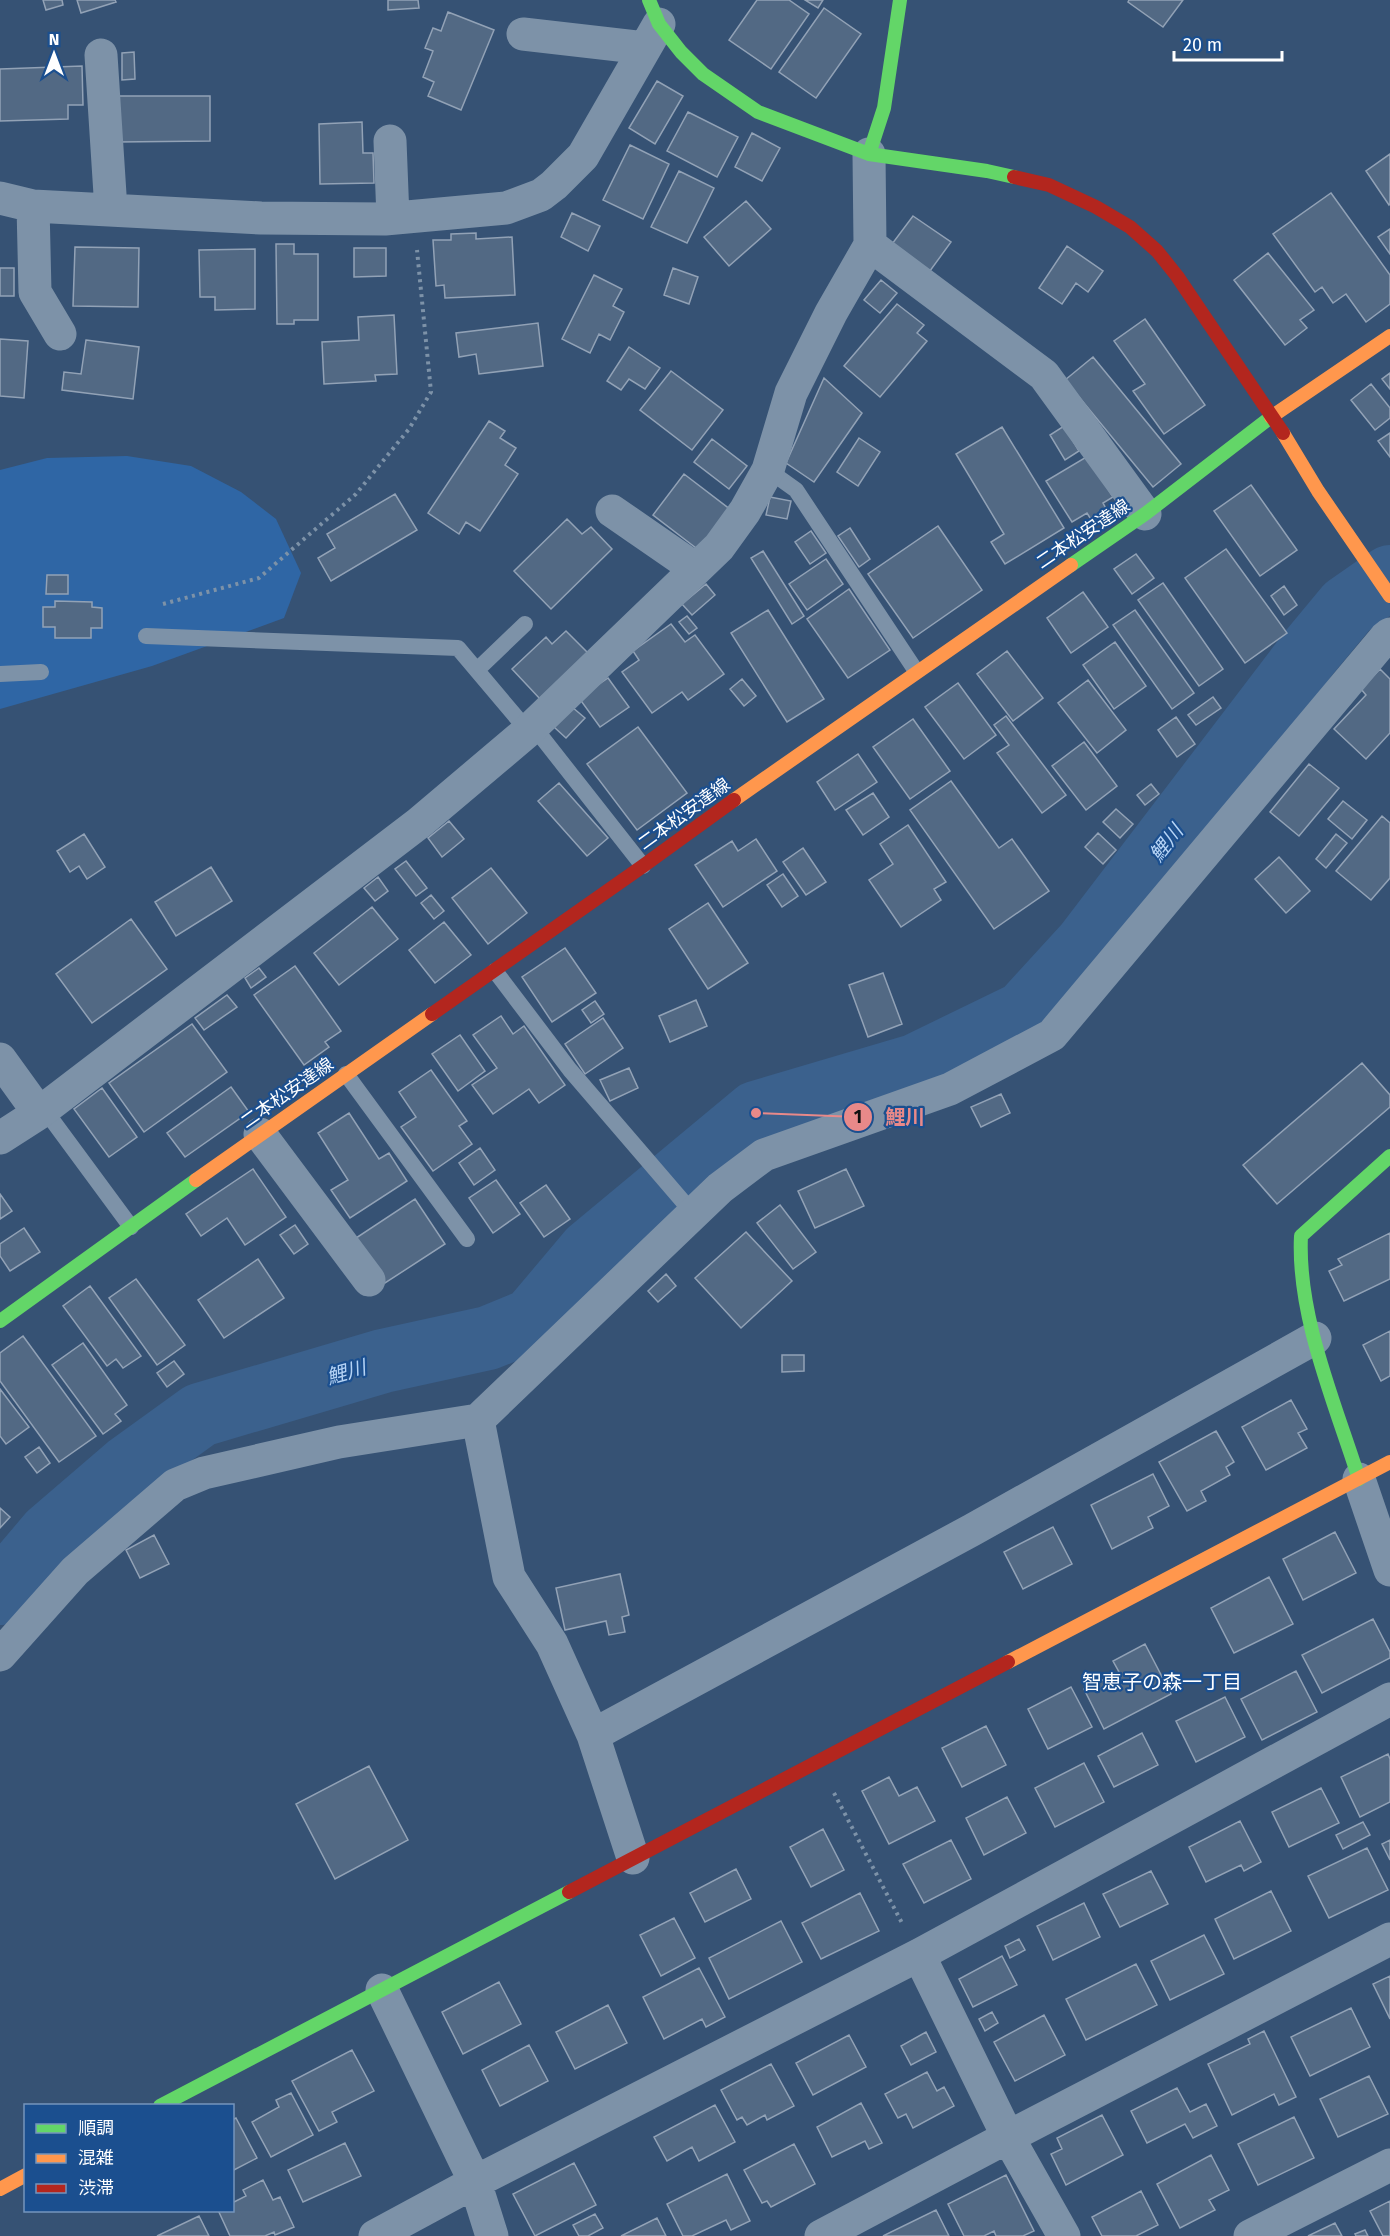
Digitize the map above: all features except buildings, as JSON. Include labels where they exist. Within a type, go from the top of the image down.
[{"type":"street","points":[[0,1138],[41,1111],[419,823],[530,729],[719,547],[745,511],[768,470],[791,393],[831,313],[870,245],[869,154],[884,108],[900,0]]},
{"type":"street","points":[[0,198],[33,206],[261,218],[403,218],[506,208],[541,195],[583,156],[651,24]]},
{"type":"street","points":[[523,34],[651,24],[704,74],[758,112],[869,154],[987,171],[1049,185],[1096,207],[1130,227],[1157,251],[1170,268],[1274,416],[1318,491],[1390,596]]},
{"type":"street","points":[[101,55],[111,210]]},
{"type":"street","points":[[390,141],[403,218]]},
{"type":"street","points":[[33,206],[35,292],[60,334]]},
{"type":"street","points":[[870,245],[1044,375],[1144,514]]},
{"type":"street","name":"二本松安達線","points":[[0,1321],[260,1134],[643,866],[780,766],[1144,514],[1274,416],[1390,336]]},
{"type":"street","points":[[612,511],[696,569]]},
{"type":"street","points":[[0,1655],[75,1571],[175,1485],[204,1473],[339,1442],[478,1420],[689,1209],[764,1155],[950,1089],[1053,1035],[1390,634]]},
{"type":"street","points":[[0,1059],[41,1111]]},
{"type":"street","points":[[260,1134],[369,1280]]},
{"type":"street","points":[[1390,1156],[1301,1236],[1300,1256],[1309,1323],[1390,1570]]},
{"type":"street","points":[[593,1735],[972,1530],[1315,1338]]},
{"type":"street","points":[[478,1420],[509,1577],[552,1644],[593,1735],[633,1858]]},
{"type":"street","points":[[164,2104],[1390,1462]]},
{"type":"street","points":[[375,2236],[475,2182],[919,1955],[1390,1699]]},
{"type":"street","points":[[821,2236],[1390,1939]]},
{"type":"street","points":[[919,1955],[1008,2137],[1064,2236]]},
{"type":"street","points":[[382,1990],[475,2182],[492,2236]]},
{"type":"street","points":[[1250,2236],[1390,2164]]},
{"type":"street","points":[[0,2189],[24,2176]]},
{"type":"lane","points":[[768,470],[796,490],[916,671]]},
{"type":"lane","points":[[477,670],[525,624]]},
{"type":"lane","points":[[146,636],[458,648],[530,729],[643,866]]},
{"type":"lane","points":[[0,674],[40,672]]},
{"type":"lane","points":[[495,971],[570,1070],[689,1209]]},
{"type":"lane","points":[[346,1074],[467,1239]]},
{"type":"lane","points":[[41,1111],[131,1227]]},
{"type":"path","points":[[163,604],[259,578],[356,494],[409,429],[431,392],[403,218]]},
{"type":"path","points":[[817,1761],[919,1955]]},
{"type":"shaded area","points":[[127,456],[191,466],[241,492],[276,519],[301,573],[284,618],[152,666],[0,709],[0,470],[47,458]]},
{"type":"waterway","name":"鯉川","points":[[0,1593],[50,1534],[128,1467],[200,1415],[383,1361],[488,1338],[532,1320],[590,1251],[756,1113],[915,1066],[1024,1013],[1087,944],[1308,654],[1347,607],[1390,577]]},
{"type":"traffic: fast","points":[[649,0],[659,24],[681,52],[703,74],[758,112],[869,154],[1014,177]]},
{"type":"traffic: fast","points":[[869,154],[884,108],[900,0]]},
{"type":"traffic: fast","points":[[1071,565],[1145,514],[1271,417]]},
{"type":"traffic: fast","points":[[1359,1479],[1311,1328],[1301,1266],[1301,1236],[1390,1156]]},
{"type":"traffic: fast","points":[[0,1321],[196,1180]]},
{"type":"traffic: fast","points":[[164,2104],[569,1892]]},
{"type":"traffic: slow","points":[[1271,417],[1390,336]]},
{"type":"traffic: slow","points":[[1283,433],[1318,491],[1390,596]]},
{"type":"traffic: slow","points":[[734,800],[1071,565]]},
{"type":"traffic: slow","points":[[196,1180],[432,1014]]},
{"type":"traffic: slow","points":[[1008,1662],[1390,1462]]},
{"type":"traffic: slow","points":[[0,2189],[24,2176]]},
{"type":"traffic: jam","points":[[1014,177],[1049,185],[1096,207],[1130,227],[1157,251],[1177,276],[1283,433]]},
{"type":"traffic: jam","points":[[432,1014],[734,800]]},
{"type":"traffic: jam","points":[[569,1892],[1008,1662]]},
{"type":"place","name":"鯉川","points":[[756,1113]]},
{"type":"district","name":"智恵子の森一丁目","points":[[1162,1682]]}]
